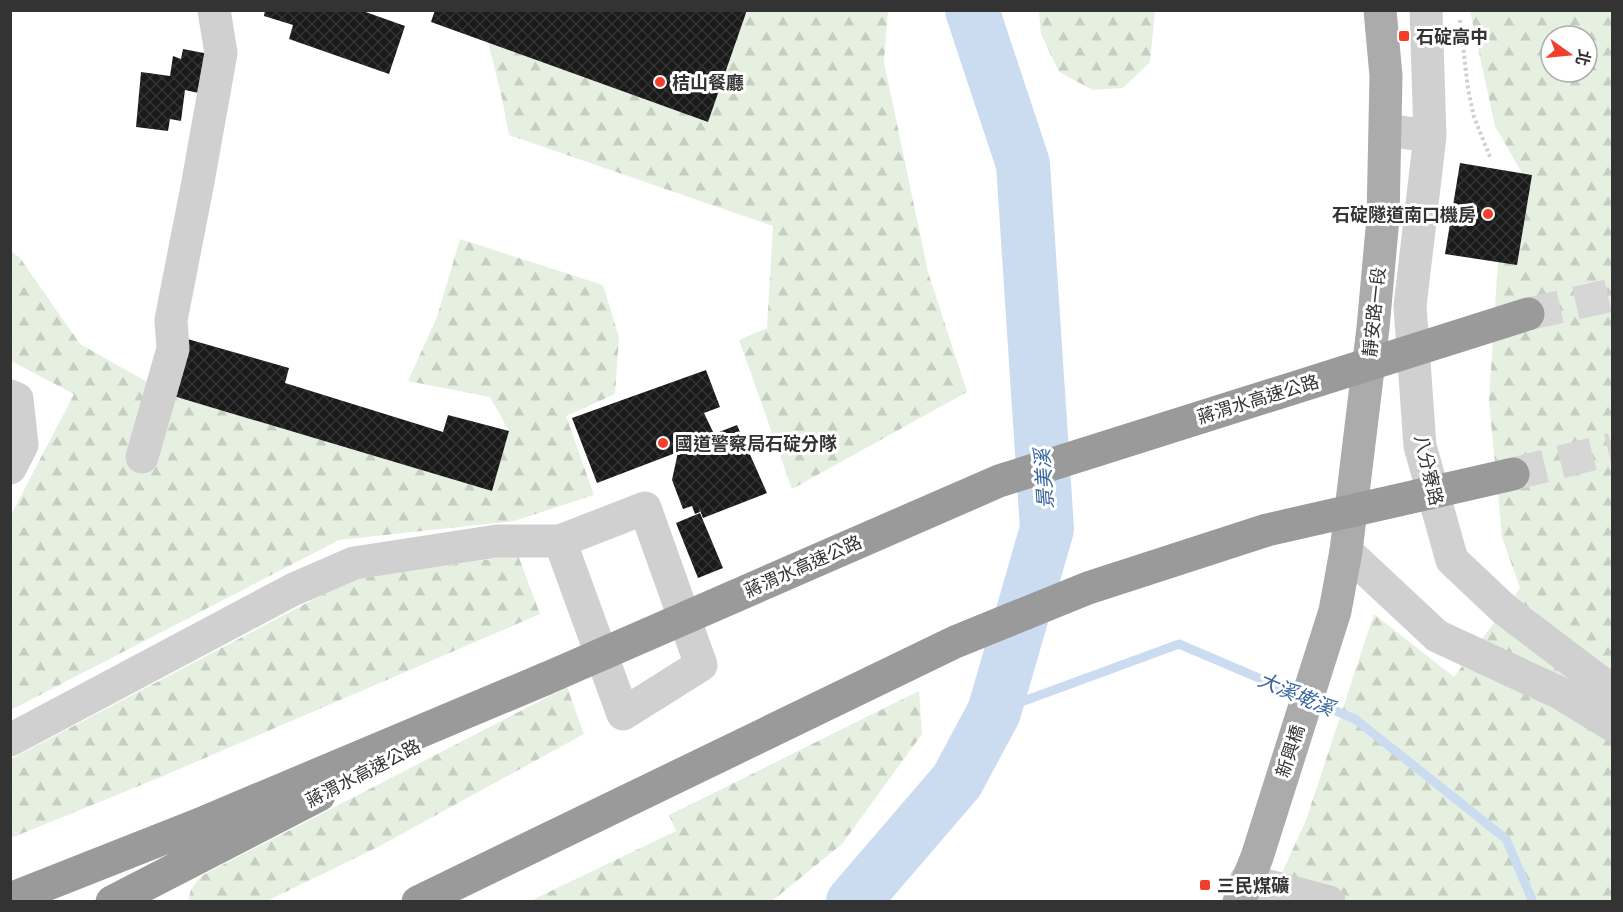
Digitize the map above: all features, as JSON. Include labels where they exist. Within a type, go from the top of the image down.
[{"type":"highway","name":"蔣渭水高速公路","points":[[112,902],[545,680],[999,481],[1528,314]]},
{"type":"highway","points":[[418,902],[956,642],[1088,588],[1267,530],[1513,474]]},
{"type":"highway","points":[[10,898],[200,824],[545,680]]},
{"type":"main road","name":"靜安路一段","points":[[1335,611],[1346,551],[1383,218],[1386,76],[1380,10]]},
{"type":"main road","name":"新興橋","points":[[1247,880],[1335,611]]},
{"type":"street","points":[[142,457],[173,349],[171,320],[220,53],[214,10]]},
{"type":"street","name":"八分寮路","points":[[1426,10],[1430,136],[1410,306],[1420,446],[1452,560],[1505,610],[1612,691]]},
{"type":"street","points":[[1386,130],[1430,136]]},
{"type":"street","points":[[10,396],[17,399],[22,445],[10,468]]},
{"type":"street","points":[[10,740],[292,590],[354,563],[497,541],[561,541],[645,508],[701,665],[623,714],[561,541]]},
{"type":"street","points":[[1346,551],[1437,636],[1560,693],[1612,725]]},
{"type":"street","points":[[1247,880],[1329,902]]},
{"type":"path","points":[[1459,10],[1468,89],[1474,117],[1490,157]]},
{"type":"green space","points":[[747,11],[888,11],[884,62],[928,272],[967,392],[792,489],[739,340],[767,328],[773,226],[509,135],[488,42]]},
{"type":"green space","points":[[1039,11],[1155,11],[1150,62],[1123,88],[1093,90],[1059,72],[1041,34]]},
{"type":"green space","points":[[1470,11],[1612,11],[1612,901],[1269,902],[1306,820],[1374,614],[1454,677],[1520,588],[1502,537],[1489,401],[1499,245],[1526,180],[1495,126]]},
{"type":"green space","points":[[460,239],[603,285],[619,337],[615,394],[566,416],[594,495],[514,521],[339,540],[11,710],[11,515],[74,394],[11,361],[10,250],[20,258],[80,344],[170,395],[492,491],[509,431],[490,397],[408,381],[437,317]]},
{"type":"green space","points":[[518,555],[540,614],[156,779],[11,838],[11,759],[352,579]]},
{"type":"green space","points":[[567,687],[584,734],[378,847],[267,901],[188,902],[191,889],[201,876]]},
{"type":"green space","points":[[919,691],[922,734],[842,844],[772,901],[530,901],[676,831],[669,815]]},
{"type":"building","points":[[265,10],[360,10],[405,26],[389,74],[289,39],[293,25],[264,16]]},
{"type":"building","name":"桔山餐廳","points":[[435,10],[747,10],[708,122],[431,22]]},
{"type":"building","points":[[183,49],[209,54],[203,94],[185,90],[181,121],[170,119],[168,131],[136,127],[141,72],[170,76],[173,56],[181,59]]},
{"type":"building","name":"石碇隧道南口機房","points":[[1460,163],[1532,175],[1517,265],[1445,254]]},
{"type":"building","points":[[184,338],[289,368],[285,383],[443,432],[448,415],[509,431],[492,491],[170,395]]},
{"type":"building","name":"國道警察局石碇分隊","points":[[706,370],[720,407],[704,413],[714,434],[737,425],[767,493],[703,518],[699,508],[700,512],[695,514],[692,506],[683,509],[672,480],[678,452],[597,483],[572,418]]},
{"type":"building","points":[[700,513],[723,568],[698,578],[676,523]]},
{"type":"waterway","name":"景美溪","points":[[853,902],[957,781],[994,712],[1047,529],[1023,164],[972,10]]},
{"type":"waterway","name":"大溪墘溪","points":[[994,712],[1179,644],[1355,719],[1506,839],[1533,902]]},
{"type":"tunnel","points":[[1528,314],[1612,295]]},
{"type":"tunnel","points":[[1513,474],[1612,449]]},
{"type":"place","name":"石碇高中","points":[[1404,36]]},
{"type":"place","name":"桔山餐廳","points":[[660,82]]},
{"type":"place","name":"石碇隧道南口機房","points":[[1488,214]]},
{"type":"place","name":"國道警察局石碇分隊","points":[[663,443]]},
{"type":"place","name":"三民煤礦","points":[[1205,885]]}]
